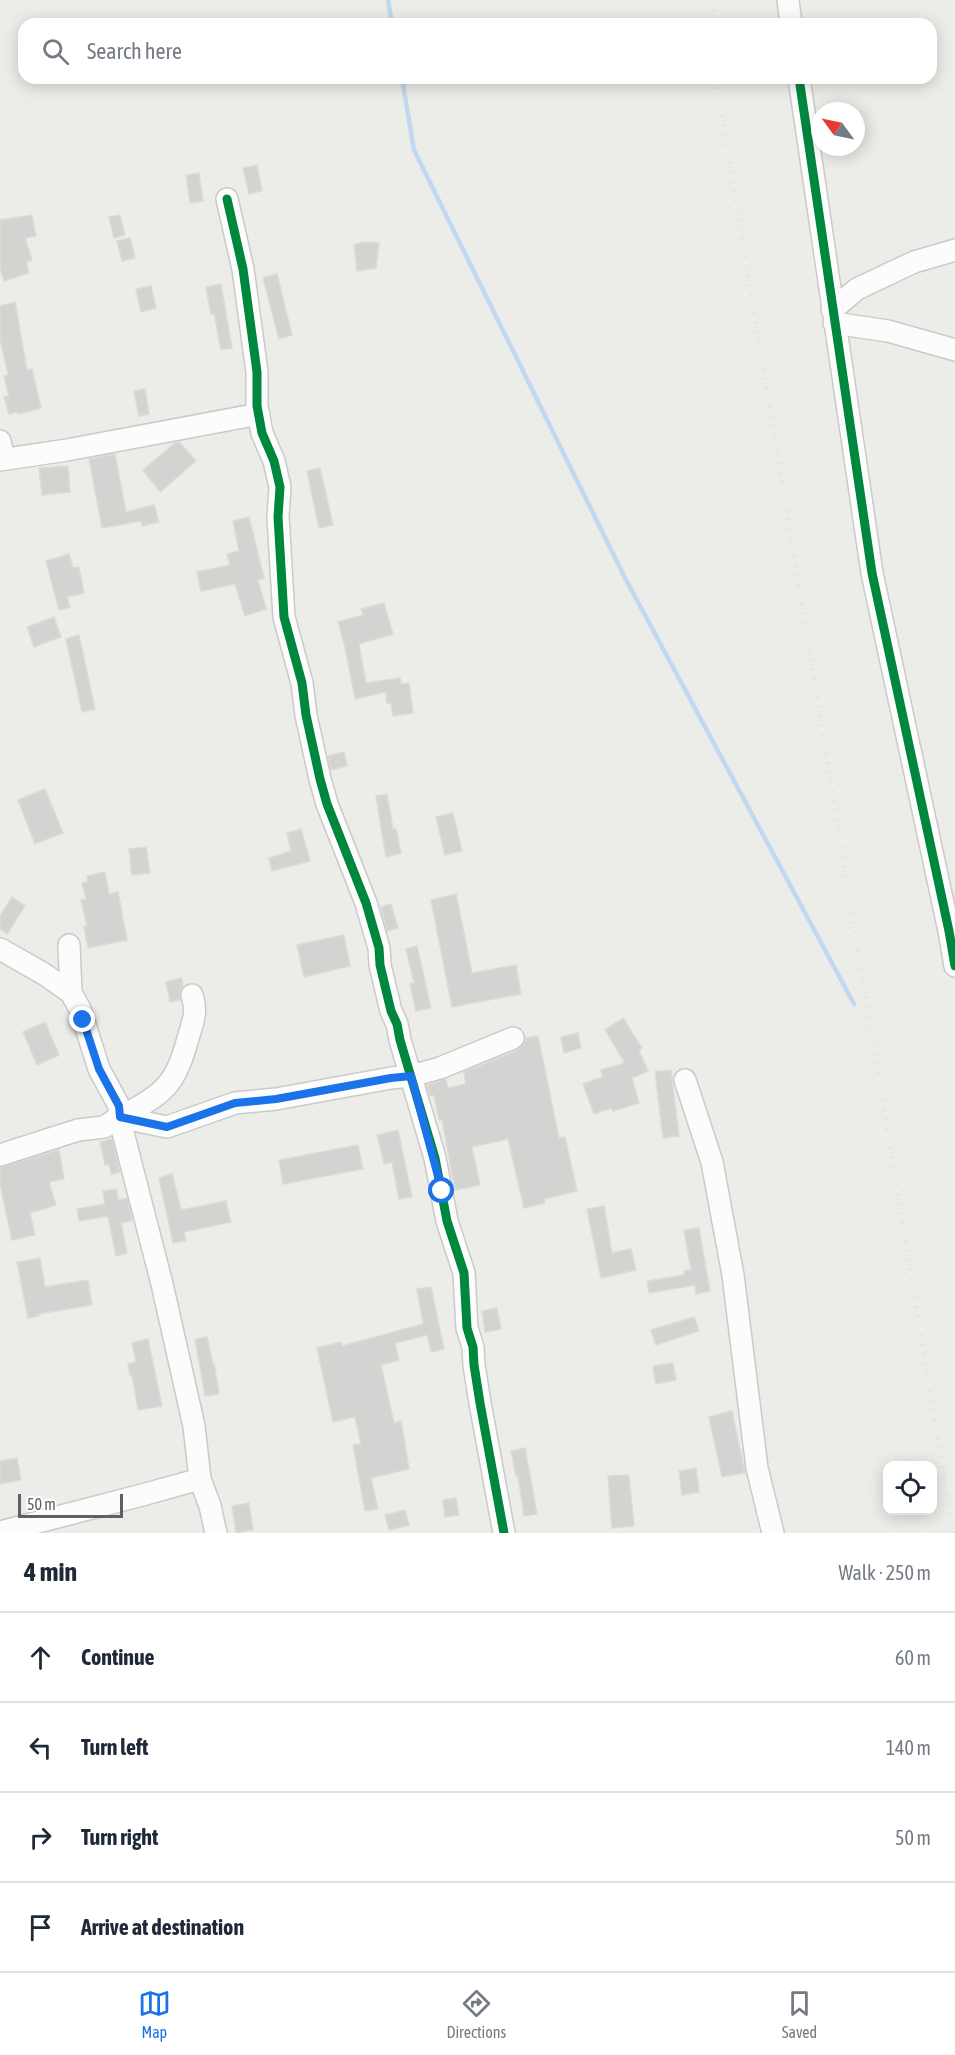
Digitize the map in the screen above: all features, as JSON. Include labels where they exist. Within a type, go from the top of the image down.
[{"type":"street","points":[[788,0],[790,18]]},
{"type":"street","points":[[800,84],[872,573],[955,966]]},
{"type":"street","points":[[227,199],[243,268],[257,372],[256,406],[261,433],[274,461],[280,487],[278,518],[284,617],[302,683],[306,715],[320,779],[327,804],[366,903],[379,948],[380,965],[397,1024],[399,1040],[435,1158],[447,1221],[464,1273],[467,1328],[473,1347],[480,1403],[504,1533]]},
{"type":"street","points":[[833,317],[857,289],[914,262],[955,250]]},
{"type":"street","points":[[833,317],[955,350]]},
{"type":"street","points":[[1,453],[67,450],[259,414]]},
{"type":"street","points":[[69,945],[71,993]]},
{"type":"street","points":[[0,949],[44,974],[71,993],[80,1009],[99,1069],[119,1106],[194,1426],[200,1479],[210,1506],[216,1533]]},
{"type":"street","points":[[0,1155],[78,1130],[104,1127],[151,1100],[175,1077],[181,1064],[196,1010],[192,995]]},
{"type":"street","points":[[120,1117],[167,1127],[235,1103],[276,1099],[411,1076],[440,1068],[513,1038]]},
{"type":"street","points":[[685,1080],[712,1162],[733,1275],[757,1468],[773,1533]]},
{"type":"street","points":[[0,1532],[200,1479]]},
{"type":"building","points":[[257,165],[262,191],[249,194],[243,168]]},
{"type":"building","points":[[199,173],[203,201],[190,203],[186,175]]},
{"type":"building","points":[[32,215],[36,236],[25,238],[32,260],[26,262],[29,273],[4,281],[0,268],[0,220]]},
{"type":"building","points":[[120,215],[125,235],[114,238],[109,217]]},
{"type":"building","points":[[130,238],[135,258],[122,261],[117,241]]},
{"type":"building","points":[[363,242],[379,243],[376,268],[357,271],[354,245]]},
{"type":"building","points":[[277,274],[292,335],[279,339],[263,278]]},
{"type":"building","points":[[221,284],[232,348],[221,350],[206,287]]},
{"type":"building","points":[[151,286],[156,308],[141,312],[136,289]]},
{"type":"building","points":[[15,302],[27,370],[32,369],[41,408],[9,414],[4,397],[9,396],[4,376],[8,375],[0,339],[0,306]]},
{"type":"building","points":[[145,389],[149,414],[139,416],[134,391]]},
{"type":"building","points":[[179,442],[196,461],[160,492],[143,470]]},
{"type":"building","points":[[115,454],[126,512],[154,505],[159,522],[142,526],[141,521],[102,528],[89,459]]},
{"type":"building","points":[[68,466],[70,492],[42,495],[39,468]]},
{"type":"building","points":[[320,468],[333,525],[319,528],[307,471]]},
{"type":"building","points":[[249,517],[264,578],[258,580],[266,609],[245,616],[235,584],[201,591],[197,572],[230,565],[227,554],[239,551],[233,521]]},
{"type":"building","points":[[69,554],[73,568],[79,567],[84,593],[67,597],[70,607],[59,610],[46,561]]},
{"type":"building","points":[[384,603],[393,634],[359,644],[366,683],[400,678],[401,684],[409,683],[413,713],[393,716],[391,703],[387,703],[386,692],[355,699],[338,622],[363,615],[361,609]]},
{"type":"building","points":[[54,617],[61,637],[34,647],[27,627]]},
{"type":"building","points":[[79,635],[95,709],[82,712],[66,639]]},
{"type":"building","points":[[344,752],[347,766],[331,770],[328,756]]},
{"type":"building","points":[[45,789],[63,833],[35,844],[18,800]]},
{"type":"building","points":[[387,794],[393,829],[396,829],[401,853],[386,857],[376,796]]},
{"type":"building","points":[[453,813],[462,851],[445,855],[436,817]]},
{"type":"building","points":[[301,829],[310,861],[272,871],[269,858],[291,851],[287,833]]},
{"type":"building","points":[[146,847],[150,873],[132,875],[129,849]]},
{"type":"building","points":[[105,872],[109,894],[118,892],[127,940],[88,948],[84,927],[87,926],[81,900],[86,899],[82,883],[88,882],[87,876]]},
{"type":"building","points":[[456,894],[472,973],[516,965],[521,994],[452,1007],[431,900]]},
{"type":"building","points":[[12,897],[25,906],[7,934],[0,929],[0,916]]},
{"type":"building","points":[[391,904],[398,928],[387,931],[381,907]]},
{"type":"building","points":[[344,935],[350,966],[304,977],[297,945]]},
{"type":"building","points":[[417,946],[431,1008],[416,1011],[410,984],[414,983],[406,949]]},
{"type":"building","points":[[182,978],[180,1000],[170,1002],[166,982]]},
{"type":"building","points":[[623,1018],[642,1048],[639,1050],[648,1071],[632,1078],[639,1103],[594,1114],[583,1084],[603,1077],[601,1070],[625,1063],[605,1030]]},
{"type":"building","points":[[45,1022],[59,1055],[37,1065],[23,1032]]},
{"type":"building","points":[[578,1033],[581,1048],[564,1053],[561,1037]]},
{"type":"building","points":[[538,1036],[559,1138],[565,1137],[577,1191],[544,1199],[545,1203],[524,1208],[508,1139],[472,1147],[480,1185],[455,1190],[442,1120],[439,1120],[434,1095],[430,1096],[427,1085],[446,1079],[448,1088],[466,1084],[464,1072],[518,1050],[526,1038]]},
{"type":"building","points":[[671,1070],[679,1136],[663,1138],[655,1072]]},
{"type":"building","points":[[398,1130],[412,1197],[399,1199],[392,1162],[384,1164],[377,1135]]},
{"type":"building","points":[[112,1139],[120,1172],[111,1174],[109,1164],[105,1165],[100,1142]]},
{"type":"building","points":[[358,1145],[363,1169],[283,1184],[279,1160]]},
{"type":"building","points":[[59,1150],[64,1179],[49,1182],[56,1205],[30,1213],[35,1235],[12,1240],[0,1184],[0,1167]]},
{"type":"building","points":[[172,1174],[181,1210],[226,1201],[231,1222],[184,1232],[186,1241],[173,1243],[159,1178]]},
{"type":"building","points":[[116,1189],[118,1200],[127,1198],[132,1220],[121,1223],[127,1253],[116,1256],[108,1216],[79,1221],[77,1209],[105,1204],[103,1191]]},
{"type":"building","points":[[604,1206],[612,1253],[631,1249],[636,1270],[601,1278],[587,1209]]},
{"type":"building","points":[[699,1228],[710,1291],[696,1294],[695,1285],[649,1293],[647,1281],[684,1275],[684,1271],[691,1270],[684,1230]]},
{"type":"building","points":[[40,1258],[45,1287],[88,1280],[92,1305],[38,1314],[39,1316],[28,1318],[17,1262]]},
{"type":"building","points":[[431,1287],[444,1349],[431,1352],[427,1335],[395,1343],[399,1360],[381,1365],[394,1423],[401,1421],[409,1469],[371,1478],[378,1509],[365,1511],[353,1445],[361,1444],[355,1417],[333,1422],[317,1348],[341,1342],[342,1346],[423,1324],[417,1289]]},
{"type":"building","points":[[497,1308],[501,1329],[485,1332],[482,1311]]},
{"type":"building","points":[[694,1317],[699,1331],[656,1345],[651,1330]]},
{"type":"building","points":[[207,1337],[219,1394],[205,1396],[195,1339]]},
{"type":"building","points":[[148,1339],[162,1406],[138,1410],[128,1364],[136,1362],[132,1343]]},
{"type":"building","points":[[673,1363],[676,1380],[656,1384],[653,1366]]},
{"type":"building","points":[[732,1411],[745,1473],[722,1477],[709,1417]]},
{"type":"building","points":[[525,1448],[537,1514],[524,1516],[518,1476],[516,1476],[511,1451]]},
{"type":"building","points":[[17,1458],[21,1480],[0,1484],[0,1461]]},
{"type":"building","points":[[696,1468],[699,1492],[682,1495],[679,1471]]},
{"type":"building","points":[[629,1475],[634,1526],[612,1528],[608,1476]]},
{"type":"building","points":[[456,1498],[459,1515],[445,1517],[443,1500]]},
{"type":"building","points":[[249,1503],[253,1530],[236,1533],[232,1506]]},
{"type":"building","points":[[405,1510],[409,1525],[389,1530],[385,1515]]},
{"type":"waterway","points":[[388,0],[391,18]]},
{"type":"waterway","points":[[403,84],[414,150],[625,578],[854,1004]]},
{"type":"railway","points":[[712,0],[715,18]]},
{"type":"railway","points":[[717,84],[953,1533]]},
{"type":"cycle path","points":[[800,84],[872,573],[955,966]]},
{"type":"cycle path","points":[[227,199],[243,269],[257,372],[257,406],[262,433],[274,461],[280,487],[278,517],[284,617],[302,683],[306,715],[320,779],[327,804],[366,903],[379,948],[380,965],[391,1011],[397,1024],[435,1158],[447,1221],[464,1273],[467,1328],[473,1347],[480,1403],[504,1533]]},
{"type":"route","points":[[83,1020],[99,1069],[119,1106],[120,1117],[167,1127],[235,1103],[276,1099],[411,1076],[435,1158],[442,1191]]}]
